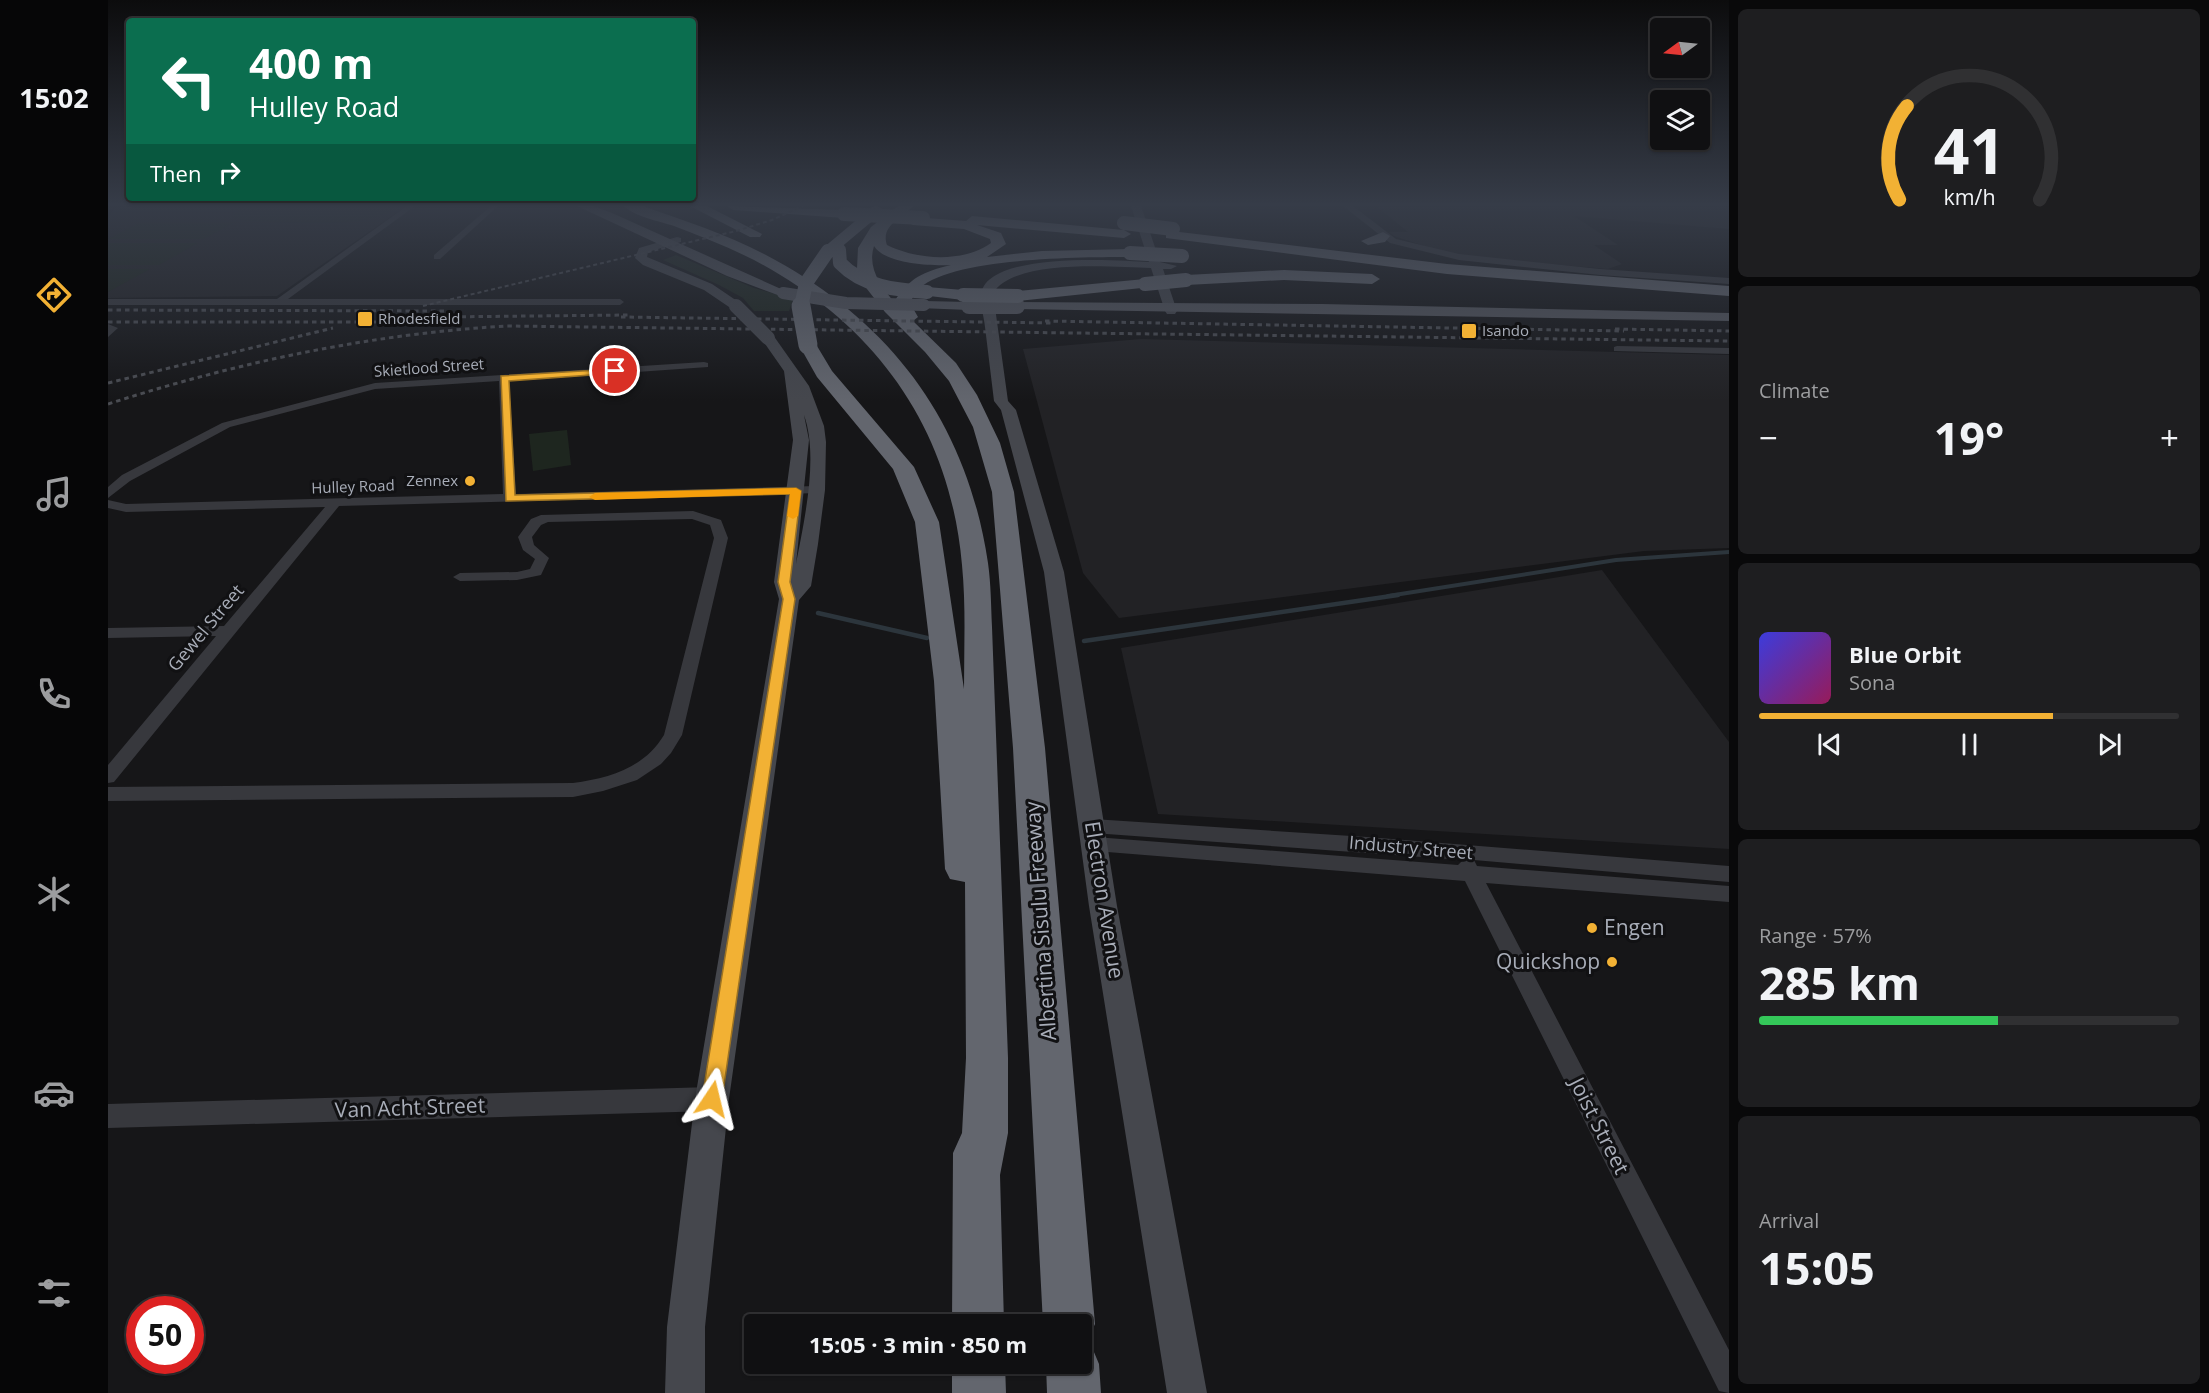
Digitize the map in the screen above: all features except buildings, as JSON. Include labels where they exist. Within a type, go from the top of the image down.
[{"type":"highway","points":[[783,271],[820,293],[855,319],[883,348],[910,382],[940,438],[964,507],[975,564],[978,627],[987,1058],[985,1133],[977,1173]]},
{"type":"highway","points":[[814,271],[807,278],[801,297],[800,323],[808,345],[824,373],[903,467],[921,505],[929,534],[943,624],[959,793],[977,1173],[978,1314]]},
{"type":"highway","points":[[816,271],[834,282],[903,339],[944,390],[982,459],[1006,518]]},
{"type":"highway","points":[[849,271],[859,277],[926,299],[1018,301],[1151,271]]},
{"type":"highway","points":[[865,271],[867,280],[879,297],[927,342],[950,369]]},
{"type":"highway","points":[[948,271],[913,285],[904,295],[903,308],[937,346],[970,402],[998,464],[1006,518]]},
{"type":"highway","points":[[1238,271],[1391,280]]},
{"type":"highway","points":[[1335,271],[1450,283]]},
{"type":"highway","points":[[1425,271],[1729,299]]},
{"type":"highway","points":[[1497,271],[1613,278],[1729,291]]},
{"type":"highway","points":[[1411,281],[1729,299]]},
{"type":"highway","name":"Albertina Sisulu Freeway","points":[[1006,518],[1029,747],[1068,1314]]},
{"type":"highway","points":[[979,1374],[979,1393]]},
{"type":"highway","points":[[1073,1374],[1074,1393]]},
{"type":"main road","points":[[677,271],[708,287],[736,306],[768,338],[802,386],[816,426],[818,460],[816,490],[801,586],[789,599]]},
{"type":"main road","points":[[727,271],[783,292],[846,303],[926,299]]},
{"type":"main road","points":[[731,271],[751,281]]},
{"type":"main road","name":"Electron Avenue","points":[[1016,271],[990,284],[987,293],[992,345],[1001,401],[1008,410],[1054,572],[1094,835],[1187,1393]]},
{"type":"main road","name":"Electron Avenue","points":[[1008,410],[1012,407],[1014,400],[996,296],[999,288],[1014,278],[1043,271]]},
{"type":"main road","points":[[1151,271],[1173,306]]},
{"type":"main road","points":[[1173,306],[1180,271]]},
{"type":"main road","points":[[1018,301],[1052,307],[1173,306]]},
{"type":"main road","points":[[1052,307],[1173,306],[1729,317]]},
{"type":"main road","points":[[684,1393],[688,1304],[712,1099],[789,599],[784,582],[801,440],[790,372]]},
{"type":"street","points":[[279,303],[323,271]]},
{"type":"street","points":[[1560,271],[1613,278],[1729,281]]},
{"type":"street","points":[[1613,278],[1632,271]]},
{"type":"street","points":[[108,302],[620,302]]},
{"type":"street","points":[[1617,350],[1729,351]]},
{"type":"street","name":"Skietlood Street","points":[[108,494],[132,474],[218,428],[388,384],[704,365]]},
{"type":"street","points":[[504,378],[510,498]]},
{"type":"street","name":"Hulley Road","points":[[108,504],[126,508],[334,504],[816,490]]},
{"type":"street","name":"Gewel Street","points":[[108,777],[334,504]]},
{"type":"street","points":[[108,794],[573,790],[602,786],[629,777],[665,751],[673,735],[721,538],[716,523],[693,515],[546,518],[536,522],[525,537],[528,547],[542,558],[536,572],[525,576],[460,577]]},
{"type":"street","points":[[108,633],[229,631]]},
{"type":"street","name":"Industry Street","points":[[1094,835],[1250,835],[1729,894]]},
{"type":"street","name":"Industry Street","points":[[1094,835],[1254,857],[1465,862],[1729,874]]},
{"type":"street","points":[[1250,835],[1254,857]]},
{"type":"street","name":"Joist Street","points":[[1465,862],[1729,1381]]},
{"type":"street","name":"Van Acht Street","points":[[108,1116],[712,1099]]},
{"type":"shaded area","points":[[108,271],[313,271],[277,296],[108,298]]},
{"type":"shaded area","points":[[108,271],[146,271],[108,292]]},
{"type":"shaded area","points":[[688,271],[714,271],[754,288],[793,299],[789,311],[754,311],[743,298]]},
{"type":"shaded area","points":[[1141,339],[1729,355],[1729,548],[1644,551],[1119,618],[1083,573],[1023,349]]},
{"type":"shaded area","points":[[567,430],[571,465],[533,471],[529,434]]},
{"type":"shaded area","points":[[1602,570],[1729,742],[1729,849],[1158,814],[1121,648]]},
{"type":"waterway","points":[[1388,596],[1616,560],[1729,552]]},
{"type":"waterway","points":[[1084,641],[1398,595]]},
{"type":"waterway","points":[[818,613],[927,638]]},
{"type":"railway","points":[[423,306],[569,271]]},
{"type":"railway","points":[[108,310],[447,311]]},
{"type":"railway","points":[[436,317],[628,315]]},
{"type":"railway","points":[[621,317],[1053,323]]},
{"type":"railway","points":[[1045,321],[1624,331]]},
{"type":"railway","points":[[108,322],[444,322]]},
{"type":"railway","points":[[108,404],[206,375],[305,352],[405,336],[507,326],[1729,341]]},
{"type":"railway","points":[[108,383],[333,328]]},
{"type":"railway","points":[[1615,329],[1729,331]]},
{"type":"slow traffic","points":[[595,497],[796,491],[793,516]]},
{"type":"place","name":"Rhodesfield","points":[[365,319]]},
{"type":"place","name":"Isando","points":[[1469,331]]},
{"type":"place","name":"Zennex","points":[[470,481]]},
{"type":"place","name":"Engen","points":[[1592,928]]},
{"type":"place","name":"Quickshop","points":[[1612,962]]},
{"type":"route","points":[[615,371],[504,378],[510,498],[796,491],[784,582],[789,599],[712,1099]]}]
